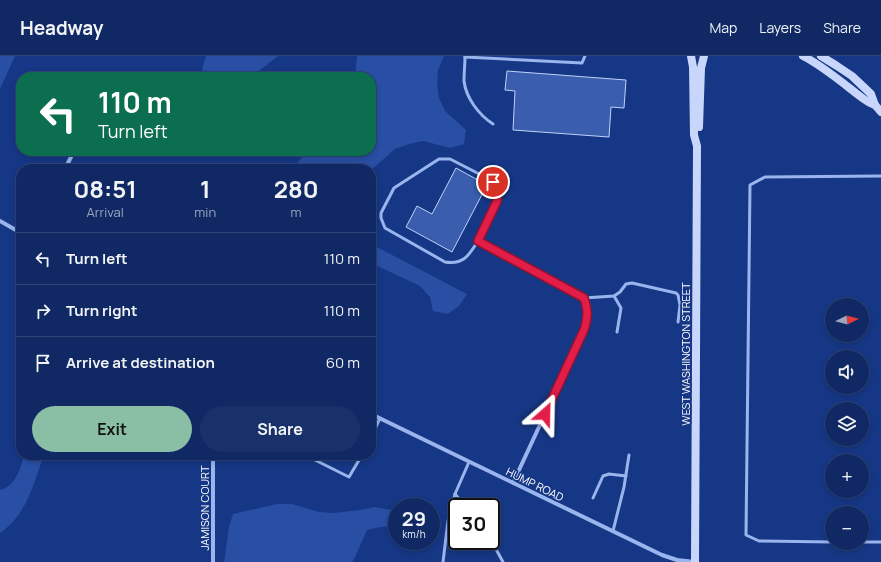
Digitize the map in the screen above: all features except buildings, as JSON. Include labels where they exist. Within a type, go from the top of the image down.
[{"type":"street","name":"WEST WASHINGTON STREET","points":[[691,56],[693,68],[694,135],[697,146]]},
{"type":"street","name":"WEST WASHINGTON STREET","points":[[695,562],[697,146],[699,135],[701,68],[704,56]]},
{"type":"street","points":[[803,56],[844,84],[866,102],[875,106],[881,112]]},
{"type":"street","points":[[820,56],[852,76],[871,94],[875,106]]},
{"type":"street","points":[[0,222],[16,230]]},
{"type":"street","points":[[513,483],[584,330],[588,310],[584,298]]},
{"type":"street","name":"HUMP ROAD","points":[[376,416],[662,555],[677,560],[695,562]]},
{"type":"street","name":"JAMISON COURT","points":[[213,460],[213,562]]},
{"type":"lane","points":[[493,124],[481,114],[467,92],[464,82],[465,56],[582,63],[585,56]]},
{"type":"lane","points":[[440,159],[450,159],[489,179],[497,188],[497,201],[478,241],[468,256],[461,261],[452,263],[445,262],[385,228],[382,223],[381,213],[394,188],[440,159]]},
{"type":"lane","points":[[825,542],[759,541],[746,535],[750,185],[765,177],[881,176]]},
{"type":"lane","points":[[478,241],[584,298],[614,296],[620,292],[626,284],[632,283],[676,293],[678,295],[680,305],[678,322]]},
{"type":"lane","points":[[614,296],[621,308],[617,332]]},
{"type":"lane","points":[[376,427],[380,418]]},
{"type":"lane","points":[[613,531],[626,476],[629,454]]},
{"type":"lane","points":[[315,460],[349,477],[359,460]]},
{"type":"lane","points":[[443,562],[448,521],[455,494],[469,462]]},
{"type":"lane","points":[[593,498],[603,476],[609,474],[626,476]]},
{"type":"lane","points":[[455,494],[458,498]]},
{"type":"lane","points":[[869,542],[881,542]]},
{"type":"lane","points":[[496,550],[503,562]]},
{"type":"shaded area","points":[[0,56],[15,56],[0,89]]},
{"type":"shaded area","points":[[206,56],[278,56],[257,72],[202,72]]},
{"type":"shaded area","points":[[357,56],[444,56],[438,70],[437,84],[439,98],[445,111],[466,130],[464,144],[450,148],[423,141],[409,144],[395,149],[376,166],[376,164],[297,164],[302,157],[305,156],[376,156],[376,72],[355,72]]},
{"type":"shaded area","points":[[376,247],[467,294],[459,306],[448,314],[433,311],[430,297],[420,286],[376,265]]},
{"type":"shaded area","points":[[23,460],[42,460],[23,508],[9,526],[0,533],[0,490],[10,485],[21,466]]},
{"type":"shaded area","points":[[277,504],[292,504],[319,512],[333,513],[375,507],[388,509],[388,527],[367,530],[352,562],[224,562],[229,527],[233,514]]},
{"type":"route","points":[[493,182],[497,188],[497,201],[478,241],[584,298],[588,310],[584,330],[545,414]]}]
